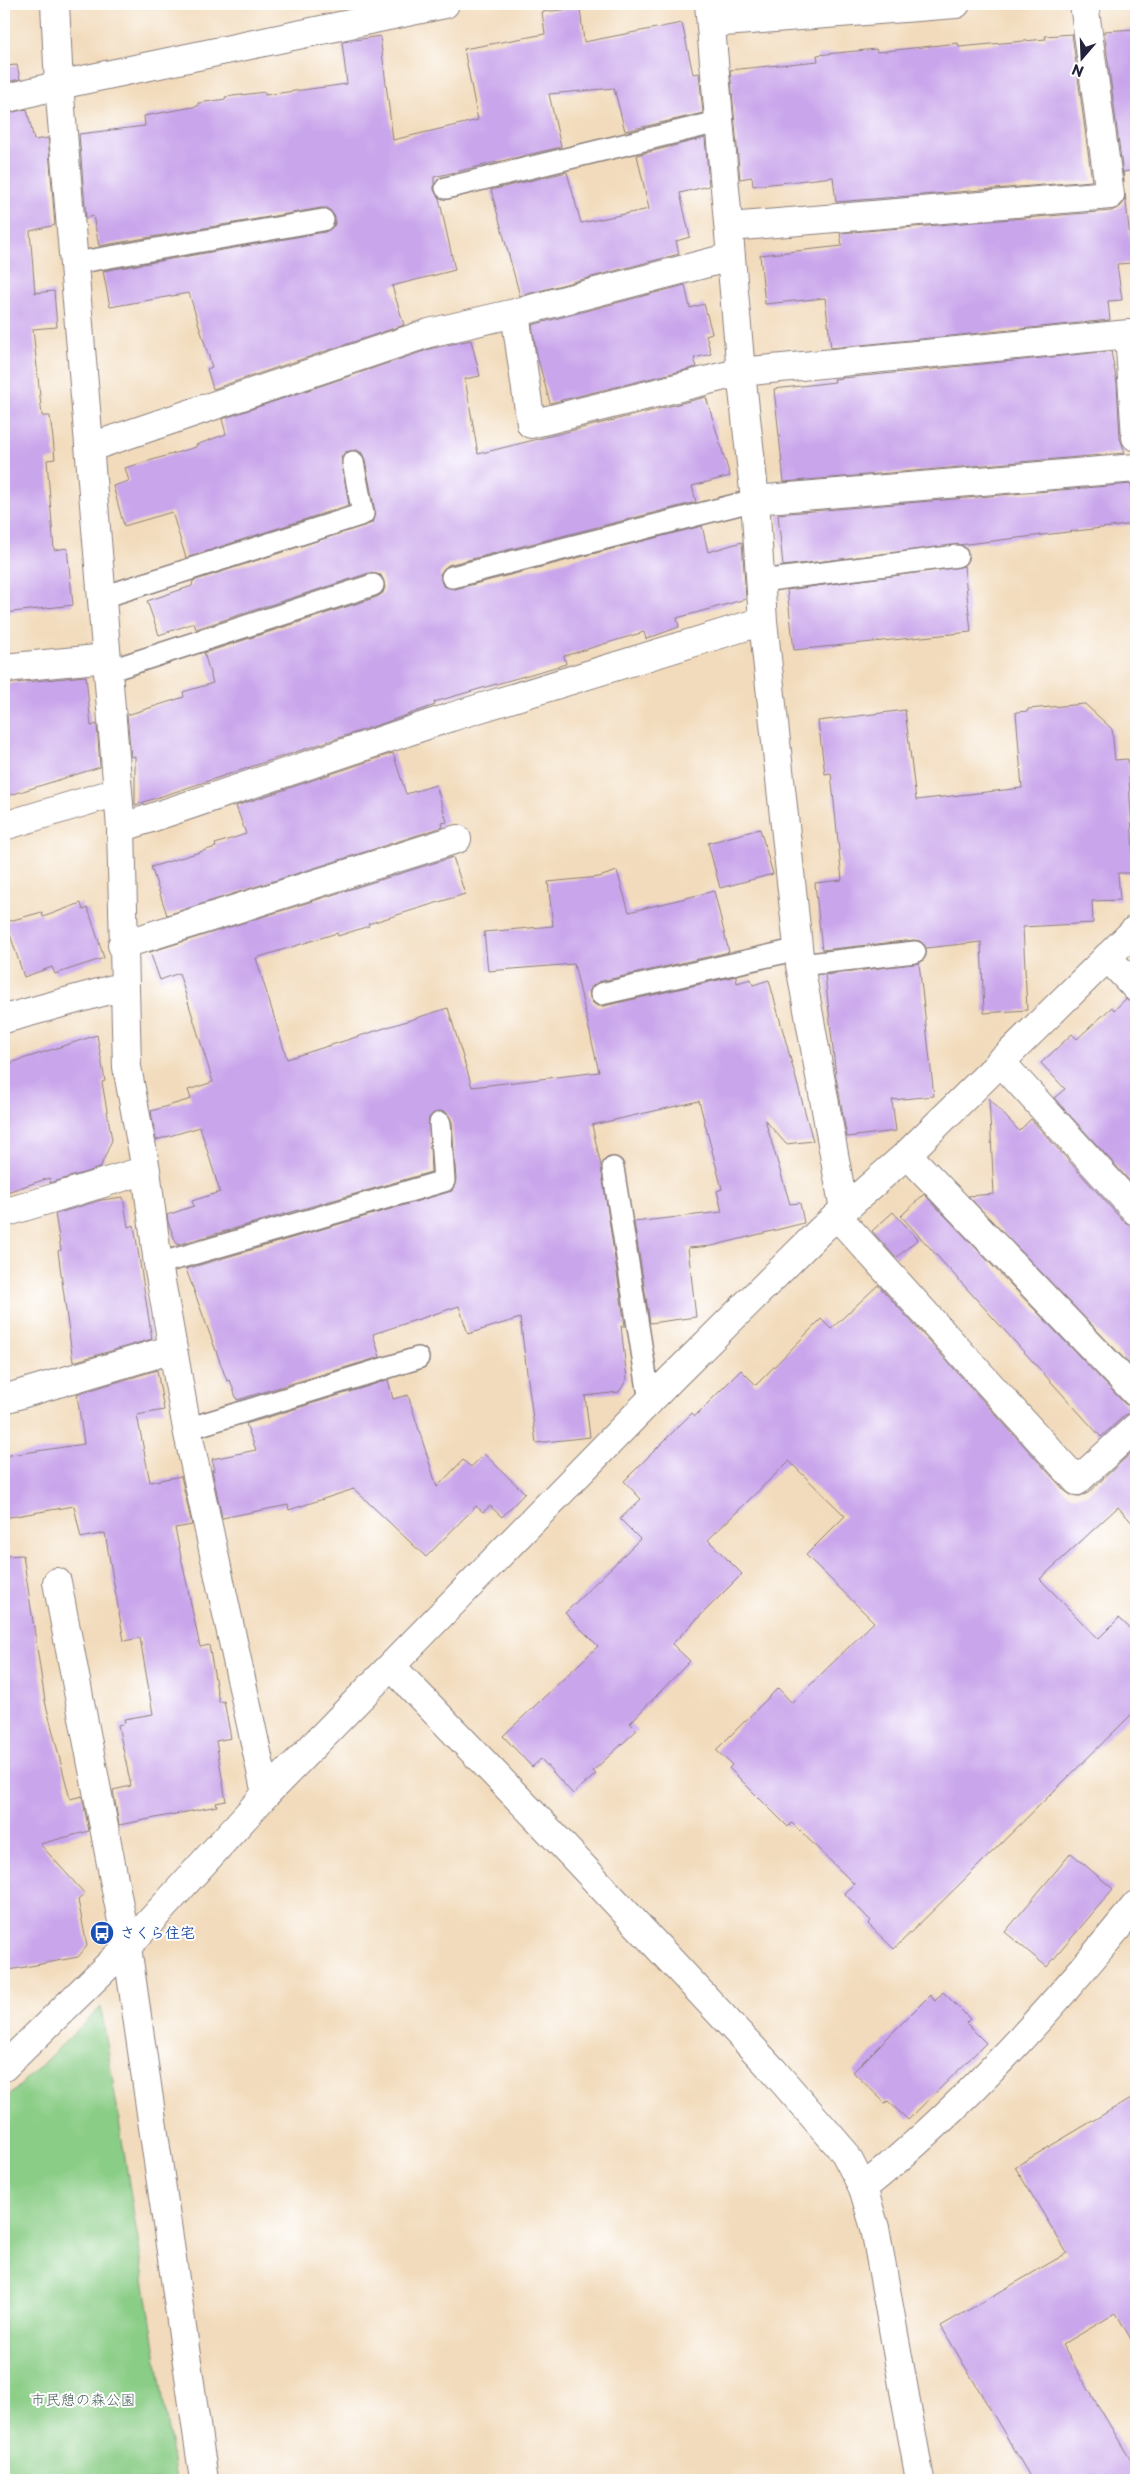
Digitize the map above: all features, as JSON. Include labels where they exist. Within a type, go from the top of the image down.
[{"type":"street","points":[[54,4],[59,85],[91,446],[121,828],[122,945],[127,1067],[146,1170],[158,1264],[188,1429],[266,1794]]},
{"type":"street","points":[[4,99],[59,85],[445,4]]},
{"type":"street","points":[[956,4],[710,13],[718,122],[730,227],[741,372],[755,500],[763,621],[800,957],[840,1213],[1077,1481],[1136,1427]]},
{"type":"street","points":[[730,227],[1110,195],[1084,4]]},
{"type":"street","points":[[91,446],[429,333],[515,313],[731,257]]},
{"type":"street","points":[[515,313],[531,424],[741,372],[1129,334],[1136,437]]},
{"type":"street","points":[[755,500],[1136,468]]},
{"type":"street","points":[[121,828],[451,717],[763,621]]},
{"type":"street","points":[[4,668],[108,664]]},
{"type":"street","points":[[4,826],[117,792]]},
{"type":"street","points":[[122,945],[457,839]]},
{"type":"street","points":[[4,2067],[127,1947],[266,1794],[650,1402],[840,1213],[907,1154],[1136,929]]},
{"type":"street","points":[[1107,957],[1136,988]]},
{"type":"street","points":[[4,1019],[124,986]]},
{"type":"street","points":[[1000,1061],[1136,1211]]},
{"type":"street","points":[[907,1154],[1136,1393]]},
{"type":"street","points":[[4,1213],[146,1170]]},
{"type":"street","points":[[4,1399],[173,1349]]},
{"type":"street","points":[[57,1582],[127,1947],[204,2480]]},
{"type":"street","points":[[391,1666],[541,1822],[773,2070],[845,2153],[863,2188],[876,2228],[920,2480]]},
{"type":"street","points":[[863,2188],[898,2160],[977,2084],[1078,1977],[1136,1905]]},
{"type":"lane","points":[[446,188],[718,122]]},
{"type":"lane","points":[[75,263],[323,220]]},
{"type":"lane","points":[[103,598],[362,514],[353,462]]},
{"type":"lane","points":[[452,577],[755,500]]},
{"type":"lane","points":[[761,581],[957,556]]},
{"type":"lane","points":[[108,664],[373,584]]},
{"type":"lane","points":[[601,994],[800,957],[915,952]]},
{"type":"lane","points":[[158,1264],[444,1181],[440,1123]]},
{"type":"lane","points":[[614,1168],[650,1402]]},
{"type":"lane","points":[[188,1429],[418,1358]]},
{"type":"green space","name":"市民憩の森公園","points":[[101,2007],[176,2480],[4,2480],[4,2101]]},
{"type":"building","points":[[580,8],[584,42],[682,23],[693,74],[699,73],[703,113],[625,131],[614,88],[549,94],[561,147],[434,177],[434,190],[439,198],[455,270],[392,286],[404,325],[213,389],[207,369],[212,367],[189,293],[110,307],[103,271],[325,232],[335,225],[335,217],[328,208],[321,208],[99,246],[93,216],[86,218],[79,134],[145,126],[144,116],[198,106],[198,103],[226,99],[225,97],[265,92],[265,95],[347,84],[342,42],[380,36],[393,140],[478,120],[464,49],[545,34],[542,12]]},
{"type":"building","points":[[1136,29],[1136,170],[1123,172],[1124,182],[1104,31]]},
{"type":"building","points":[[1072,34],[1092,181],[836,202],[833,177],[753,186],[752,177],[740,179],[730,70],[818,61],[817,55],[876,49],[877,52],[958,43],[959,47],[1046,39],[1045,36]]},
{"type":"building","points":[[17,65],[20,79],[4,83],[4,66]]},
{"type":"building","points":[[27,109],[34,140],[48,138],[55,225],[30,231],[35,293],[54,291],[57,327],[33,329],[42,416],[50,416],[55,459],[47,460],[54,550],[67,548],[73,605],[4,613],[4,114]]},
{"type":"building","points":[[705,138],[709,186],[680,193],[690,237],[676,241],[679,254],[520,296],[491,190],[567,172],[581,223],[649,209],[637,155]]},
{"type":"building","points":[[1125,194],[1133,263],[1117,264],[1122,300],[1108,301],[1110,320],[831,348],[825,298],[765,304],[760,255],[842,246],[840,233],[1111,211],[1120,207],[1124,202]]},
{"type":"building","points":[[685,285],[690,308],[704,304],[712,333],[706,335],[711,354],[694,358],[697,367],[550,403],[537,356],[532,325]]},
{"type":"building","points":[[471,340],[480,376],[465,379],[478,454],[706,397],[730,476],[692,486],[696,502],[448,565],[440,574],[443,586],[455,589],[702,526],[708,552],[742,542],[746,599],[677,618],[679,627],[646,639],[644,632],[564,656],[566,664],[434,702],[435,705],[384,723],[135,805],[135,756],[131,757],[127,715],[184,697],[183,692],[213,683],[204,653],[377,597],[383,593],[385,587],[381,575],[369,573],[196,629],[194,623],[159,635],[147,601],[192,586],[193,581],[372,523],[375,512],[365,460],[362,453],[357,450],[345,452],[341,457],[349,505],[186,558],[172,512],[124,526],[113,486],[129,481],[125,468],[196,447],[196,445],[226,434],[222,419],[433,348]]},
{"type":"building","points":[[1111,351],[1117,383],[1120,438],[1125,453],[784,482],[774,389],[835,382],[834,379]]},
{"type":"building","points":[[1131,484],[1135,524],[783,566],[778,514]]},
{"type":"building","points":[[964,566],[971,632],[794,650],[787,590]]},
{"type":"building","points":[[86,676],[91,726],[97,724],[100,767],[4,797],[4,684]]},
{"type":"building","points":[[1085,704],[1112,729],[1115,760],[1128,759],[1134,873],[1118,873],[1120,900],[1092,901],[1093,923],[1023,927],[1027,1010],[984,1013],[981,942],[926,948],[920,941],[914,940],[822,950],[815,883],[842,880],[831,773],[825,774],[818,721],[905,710],[916,800],[1022,788],[1016,712],[1028,711],[1028,709]]},
{"type":"building","points":[[393,753],[406,794],[436,785],[447,822],[442,823],[443,827],[167,915],[151,867],[216,847],[215,844],[246,834],[236,806]]},
{"type":"building","points":[[760,829],[773,874],[720,888],[708,843]]},
{"type":"building","points":[[453,857],[465,894],[368,924],[369,926],[338,936],[337,933],[256,958],[287,1059],[448,1008],[472,1087],[599,1072],[574,964],[488,971],[484,932],[553,926],[548,882],[599,877],[617,871],[629,912],[714,891],[729,952],[598,982],[589,991],[592,1002],[597,1006],[604,1006],[736,976],[737,983],[751,979],[753,985],[769,980],[813,1141],[786,1144],[765,1120],[790,1204],[800,1203],[804,1223],[712,1246],[688,1248],[696,1317],[650,1323],[634,1222],[722,1212],[717,1191],[722,1189],[699,1101],[592,1125],[601,1166],[625,1326],[621,1326],[627,1379],[619,1392],[585,1396],[590,1437],[536,1443],[520,1318],[468,1334],[459,1306],[373,1334],[380,1357],[237,1400],[230,1380],[227,1381],[186,1269],[452,1191],[456,1180],[452,1122],[446,1112],[439,1111],[429,1118],[431,1172],[177,1245],[168,1222],[167,1215],[194,1206],[192,1201],[220,1192],[200,1127],[156,1140],[151,1111],[191,1099],[188,1090],[213,1082],[179,973],[160,980],[150,952]]},
{"type":"building","points":[[81,903],[83,910],[88,908],[104,958],[55,974],[52,967],[24,977],[6,922],[42,912],[43,917]]},
{"type":"building","points":[[919,963],[934,1096],[892,1100],[896,1131],[847,1137],[836,1077],[825,975]]},
{"type":"building","points":[[1126,999],[1136,1003],[1136,1188],[1054,1098],[1065,1089],[1041,1063],[1072,1034],[1077,1039],[1112,1007],[1114,1010]]},
{"type":"building","points":[[97,1035],[105,1081],[102,1082],[112,1140],[100,1168],[50,1183],[49,1178],[4,1193],[4,1065]]},
{"type":"building","points":[[989,1098],[1019,1131],[1031,1119],[1124,1222],[1136,1226],[1136,1371],[968,1196],[994,1194]]},
{"type":"building","points":[[924,1194],[1125,1404],[1136,1408],[1136,1412],[1125,1415],[1101,1437],[901,1216]]},
{"type":"building","points":[[123,1197],[128,1227],[134,1225],[152,1339],[73,1362],[58,1251],[61,1250],[55,1214],[101,1200]]},
{"type":"building","points":[[893,1212],[918,1239],[896,1258],[872,1231]]},
{"type":"building","points":[[878,1285],[1065,1491],[1072,1496],[1088,1493],[1136,1448],[1136,1527],[1118,1507],[1040,1579],[1098,1639],[1119,1618],[1136,1634],[1136,1710],[894,1949],[868,1924],[871,1921],[844,1893],[854,1884],[792,1823],[788,1827],[729,1768],[732,1765],[716,1750],[778,1688],[792,1703],[874,1622],[806,1555],[845,1516],[789,1461],[708,1540],[742,1574],[672,1644],[690,1661],[630,1723],[637,1730],[593,1771],[596,1774],[573,1794],[541,1759],[532,1767],[503,1736],[598,1646],[565,1613],[640,1539],[620,1519],[641,1499],[624,1481],[692,1413],[695,1416],[741,1370],[756,1385],[821,1319],[831,1329]]},
{"type":"building","points":[[157,1370],[164,1410],[137,1415],[150,1482],[181,1476],[192,1525],[175,1528],[200,1647],[209,1645],[219,1702],[224,1701],[231,1738],[216,1741],[226,1801],[216,1803],[217,1806],[119,1825],[113,1790],[131,1786],[118,1725],[125,1723],[124,1719],[153,1714],[140,1638],[124,1641],[105,1533],[81,1538],[74,1506],[4,1518],[4,1456],[84,1444],[77,1394]]},
{"type":"building","points":[[388,1380],[393,1399],[408,1395],[437,1487],[463,1460],[471,1467],[484,1454],[525,1493],[502,1517],[490,1506],[483,1512],[476,1506],[426,1557],[354,1489],[289,1510],[288,1505],[222,1518],[212,1470],[215,1470],[212,1459],[256,1450],[246,1424]]},
{"type":"building","points":[[23,1555],[45,1701],[70,1799],[82,1796],[89,1831],[40,1844],[85,1894],[78,1900],[87,1946],[78,1957],[4,1971],[4,1556]]},
{"type":"building","points":[[1071,1853],[1113,1889],[1047,1967],[1005,1932]]},
{"type":"building","points":[[943,1992],[970,2019],[966,2023],[986,2043],[908,2120],[888,2101],[885,2103],[853,2072],[930,1995],[935,2001]]},
{"type":"building","points":[[1136,2095],[1136,2348],[1116,2313],[1062,2345],[1136,2469],[1136,2480],[1032,2480],[941,2326],[1067,2253],[1015,2167]]},
{"type":"place","name":"さくら住宅","points":[[102,1933]]}]
